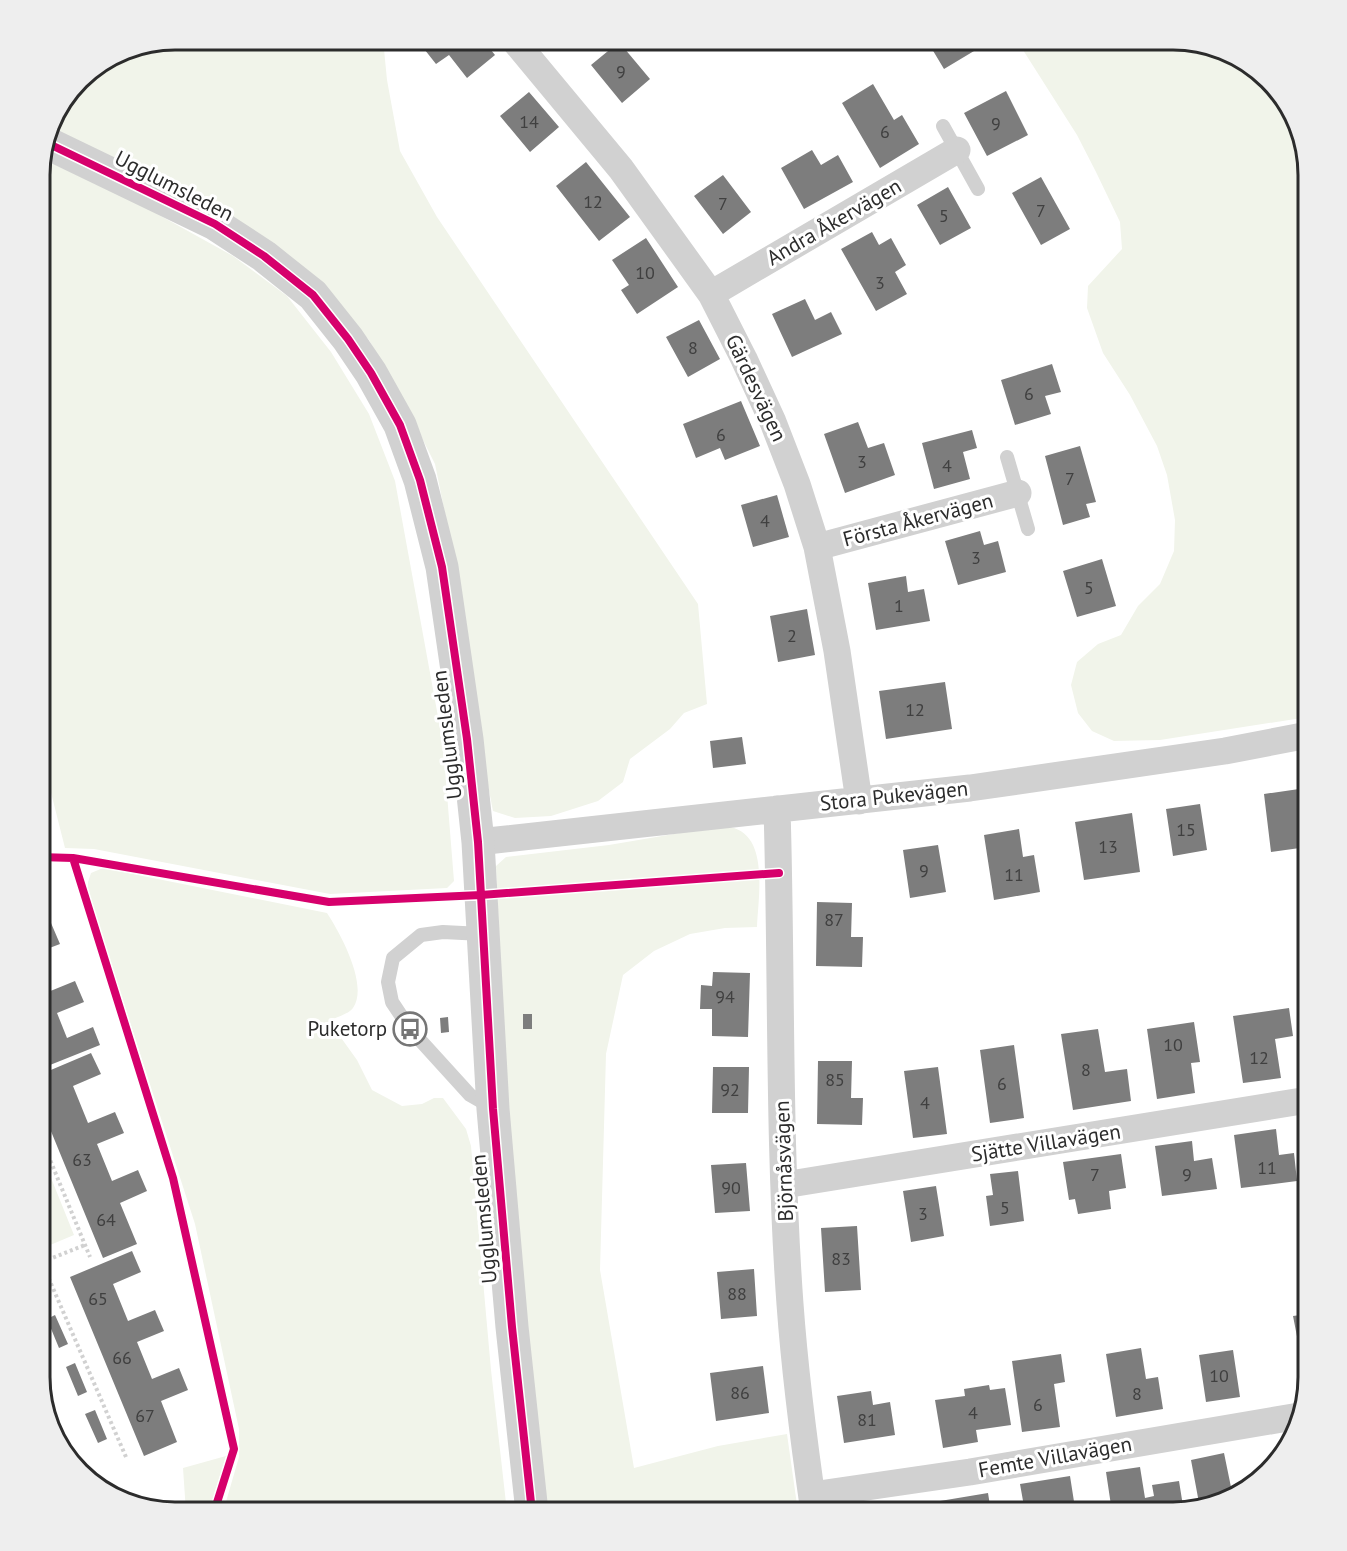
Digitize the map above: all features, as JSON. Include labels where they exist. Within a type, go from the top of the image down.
[{"type":"street","name":"Gärdesvägen","points":[[532,50],[711,294],[773,422],[797,484],[817,547],[837,651],[859,801]]},
{"type":"street","name":"Ugglumsleden","points":[[53,146],[215,224],[264,256],[313,295],[348,339],[370,373],[400,425],[420,480],[442,567],[467,740],[478,842],[493,1108],[512,1327],[531,1502]]},
{"type":"street","name":"Andra Åkervägen","points":[[711,294],[957,150]]},
{"type":"street","name":"Första Åkervägen","points":[[817,547],[1018,494]]},
{"type":"street","name":"Stora Pukevägen","points":[[478,842],[970,788],[1225,751],[1298,737]]},
{"type":"street","name":"Björnåsvägen","points":[[777,809],[784,1185],[790,1304],[813,1502]]},
{"type":"street","name":"Sjätte Villavägen","points":[[784,1185],[1298,1102]]},
{"type":"street","name":"Femte Villavägen","points":[[818,1502],[970,1472],[1291,1417]]},
{"type":"lane","points":[[943,126],[978,189]]},
{"type":"lane","points":[[1008,457],[1028,529]]},
{"type":"lane","points":[[482,934],[443,932],[421,935],[393,958],[388,982],[392,1002],[410,1029],[471,1095],[493,1108]]},
{"type":"path","points":[[50,1160],[90,1257]]},
{"type":"path","points":[[50,1259],[85,1245]]},
{"type":"path","points":[[50,1281],[126,1457]]},
{"type":"shaded area","points":[[166,50],[384,50],[400,151],[437,217],[698,604],[707,704],[684,713],[670,729],[630,759],[623,782],[598,801],[551,816],[515,818],[493,811],[484,765],[465,613],[435,464],[403,400],[369,340],[315,279],[58,131],[75,98],[92,80],[112,66],[150,52]]},
{"type":"shaded area","points":[[1023,50],[1181,50],[1205,54],[1235,66],[1261,86],[1281,112],[1291,134],[1298,174],[1298,719],[1160,740],[1114,741],[1092,731],[1078,713],[1071,685],[1077,662],[1098,644],[1121,635],[1138,606],[1160,584],[1174,551],[1175,520],[1167,475],[1157,446],[1130,395],[1103,353],[1087,308],[1088,286],[1122,249],[1120,222],[1077,135]]},
{"type":"shaded area","points":[[50,162],[141,205],[233,256],[287,296],[331,352],[369,414],[395,481],[443,744],[454,881],[447,888],[330,894],[94,849],[65,848],[50,789]]},
{"type":"shaded area","points":[[715,827],[734,828],[745,834],[752,844],[759,871],[757,927],[725,928],[690,934],[654,951],[623,975],[606,1054],[600,1270],[634,1468],[718,1446],[787,1434],[797,1502],[539,1502],[517,1316],[496,866],[506,857],[609,845]]},
{"type":"shaded area","points":[[103,868],[327,913],[351,959],[358,986],[353,1008],[329,1021],[357,1060],[372,1090],[402,1106],[422,1104],[434,1098],[443,1098],[466,1129],[471,1146],[491,1370],[506,1502],[226,1502],[239,1457],[239,1429],[195,1224],[88,892],[91,873]]},
{"type":"shaded area","points":[[50,1175],[74,1235],[50,1245]]},
{"type":"shaded area","points":[[226,1456],[212,1502],[185,1502],[183,1468]]},
{"type":"building","points":[[425,50],[491,50],[495,55],[467,78],[449,55],[436,64]]},
{"type":"building","points":[[609,50],[626,50],[650,79],[622,103],[591,65]]},
{"type":"building","points":[[933,50],[976,50],[944,69]]},
{"type":"building","points":[[873,84],[894,120],[902,115],[919,144],[880,168],[842,103]]},
{"type":"building","points":[[1006,91],[1028,135],[987,156],[964,113]]},
{"type":"building","points":[[529,92],[559,127],[530,152],[500,116]]},
{"type":"building","points":[[812,150],[821,165],[838,155],[853,182],[804,209],[781,168]]},
{"type":"building","points":[[586,162],[630,217],[599,241],[556,186]]},
{"type":"building","points":[[723,175],[751,212],[723,234],[694,196]]},
{"type":"building","points":[[1041,177],[1070,229],[1041,245],[1012,193]]},
{"type":"building","points":[[948,187],[971,228],[940,245],[917,205]]},
{"type":"building","points":[[872,232],[879,245],[891,238],[906,265],[895,272],[907,294],[876,311],[841,249]]},
{"type":"building","points":[[646,238],[678,287],[637,314],[621,290],[629,285],[612,260]]},
{"type":"building","points":[[805,299],[815,320],[831,312],[842,334],[792,357],[772,314]]},
{"type":"building","points":[[699,320],[720,359],[688,377],[666,337]]},
{"type":"building","points":[[1052,364],[1061,392],[1045,396],[1051,414],[1015,425],[1001,380]]},
{"type":"building","points":[[741,401],[760,446],[725,460],[720,448],[696,458],[683,424]]},
{"type":"building","points":[[858,422],[868,448],[884,443],[895,475],[845,493],[824,434]]},
{"type":"building","points":[[972,430],[977,448],[963,452],[970,479],[934,489],[922,443]]},
{"type":"building","points":[[1080,446],[1096,502],[1086,504],[1090,517],[1063,525],[1045,456]]},
{"type":"building","points":[[777,495],[789,537],[753,547],[741,505]]},
{"type":"building","points":[[980,531],[984,545],[998,541],[1006,572],[958,585],[945,541]]},
{"type":"building","points":[[1102,559],[1116,606],[1077,617],[1063,571]]},
{"type":"building","points":[[906,576],[908,592],[924,589],[930,621],[876,630],[868,583]]},
{"type":"building","points":[[807,609],[815,655],[778,662],[770,616]]},
{"type":"building","points":[[945,682],[952,729],[886,739],[879,691]]},
{"type":"building","points":[[742,737],[746,764],[713,768],[710,741]]},
{"type":"building","points":[[1298,789],[1298,848],[1271,852],[1264,794]]},
{"type":"building","points":[[1200,804],[1207,850],[1173,856],[1166,809]]},
{"type":"building","points":[[1132,813],[1140,872],[1084,880],[1075,822]]},
{"type":"building","points":[[1019,829],[1023,857],[1034,855],[1040,892],[994,900],[984,835]]},
{"type":"building","points":[[938,845],[946,892],[910,898],[903,850]]},
{"type":"building","points":[[817,902],[852,903],[851,937],[863,937],[862,967],[816,966]]},
{"type":"building","points":[[50,923],[60,944],[50,948]]},
{"type":"building","points":[[713,972],[750,973],[748,1037],[712,1036],[712,1009],[700,1009],[701,985],[712,986]]},
{"type":"building","points":[[75,981],[84,1002],[57,1013],[67,1038],[93,1027],[100,1045],[50,1065],[50,991]]},
{"type":"building","points":[[1289,1008],[1293,1036],[1275,1039],[1281,1078],[1243,1083],[1233,1016]]},
{"type":"building","points":[[523,1014],[532,1014],[532,1029],[523,1029]]},
{"type":"building","points":[[448,1017],[449,1032],[441,1033],[440,1018]]},
{"type":"building","points":[[1194,1022],[1200,1062],[1191,1063],[1195,1093],[1157,1099],[1147,1029]]},
{"type":"building","points":[[1098,1029],[1105,1072],[1127,1069],[1131,1101],[1073,1110],[1061,1034]]},
{"type":"building","points":[[1014,1045],[1024,1118],[990,1123],[980,1050]]},
{"type":"building","points":[[91,1053],[101,1074],[73,1086],[88,1123],[115,1112],[124,1133],[97,1144],[112,1181],[138,1170],[147,1191],[120,1203],[137,1244],[103,1258],[50,1129],[50,1070]]},
{"type":"building","points":[[818,1061],[852,1061],[851,1098],[863,1098],[862,1125],[817,1124]]},
{"type":"building","points":[[713,1067],[749,1067],[748,1113],[712,1113]]},
{"type":"building","points":[[938,1067],[947,1134],[913,1138],[904,1071]]},
{"type":"building","points":[[1276,1129],[1279,1155],[1294,1153],[1297,1181],[1241,1188],[1234,1135]]},
{"type":"building","points":[[1192,1141],[1194,1161],[1212,1158],[1217,1189],[1162,1196],[1155,1146]]},
{"type":"building","points":[[1121,1154],[1126,1188],[1109,1191],[1111,1209],[1078,1214],[1075,1199],[1069,1200],[1063,1162]]},
{"type":"building","points":[[746,1163],[750,1211],[715,1213],[711,1165]]},
{"type":"building","points":[[1018,1171],[1024,1221],[990,1226],[986,1196],[993,1195],[990,1174]]},
{"type":"building","points":[[936,1186],[944,1236],[911,1242],[903,1191]]},
{"type":"building","points":[[857,1226],[861,1290],[825,1292],[821,1228]]},
{"type":"building","points":[[132,1251],[141,1272],[113,1284],[128,1321],[155,1310],[164,1331],[137,1342],[152,1379],[179,1368],[188,1390],[161,1401],[177,1442],[144,1456],[70,1277]]},
{"type":"building","points":[[754,1269],[757,1316],[721,1319],[717,1272]]},
{"type":"building","points":[[55,1315],[68,1344],[59,1348],[50,1326],[50,1318]]},
{"type":"building","points":[[1298,1315],[1298,1342],[1293,1316]]},
{"type":"building","points":[[1141,1348],[1146,1379],[1158,1377],[1163,1409],[1116,1417],[1106,1354]]},
{"type":"building","points":[[1233,1350],[1240,1397],[1206,1402],[1199,1355]]},
{"type":"building","points":[[1061,1354],[1065,1382],[1054,1384],[1060,1427],[1022,1432],[1012,1361]]},
{"type":"building","points":[[75,1363],[87,1392],[78,1396],[66,1367]]},
{"type":"building","points":[[763,1366],[769,1413],[716,1421],[710,1373]]},
{"type":"building","points":[[989,1385],[990,1390],[1005,1388],[1011,1425],[976,1430],[978,1442],[943,1448],[935,1400],[965,1396],[964,1389]]},
{"type":"building","points":[[871,1391],[873,1405],[890,1402],[895,1435],[844,1443],[837,1396]]},
{"type":"building","points":[[95,1410],[107,1439],[98,1443],[85,1414]]},
{"type":"building","points":[[1224,1453],[1231,1487],[1198,1499],[1191,1460]]},
{"type":"building","points":[[1140,1467],[1145,1498],[1154,1496],[1152,1485],[1179,1481],[1182,1501],[1110,1502],[1106,1472]]},
{"type":"building","points":[[1070,1476],[1074,1502],[1023,1502],[1020,1484]]},
{"type":"building","points":[[988,1493],[989,1502],[940,1502]]},
{"type":"cycle path","points":[[53,146],[215,224],[264,256],[313,295],[348,339],[371,373],[400,425],[420,480],[442,567],[467,739],[478,842],[493,1109],[512,1327],[531,1502]]},
{"type":"cycle path","points":[[50,857],[73,858],[329,902],[481,895],[779,873]]},
{"type":"cycle path","points":[[73,858],[173,1178],[234,1449],[217,1502]]},
{"type":"place","name":"Puketorp","points":[[410,1029]]}]
